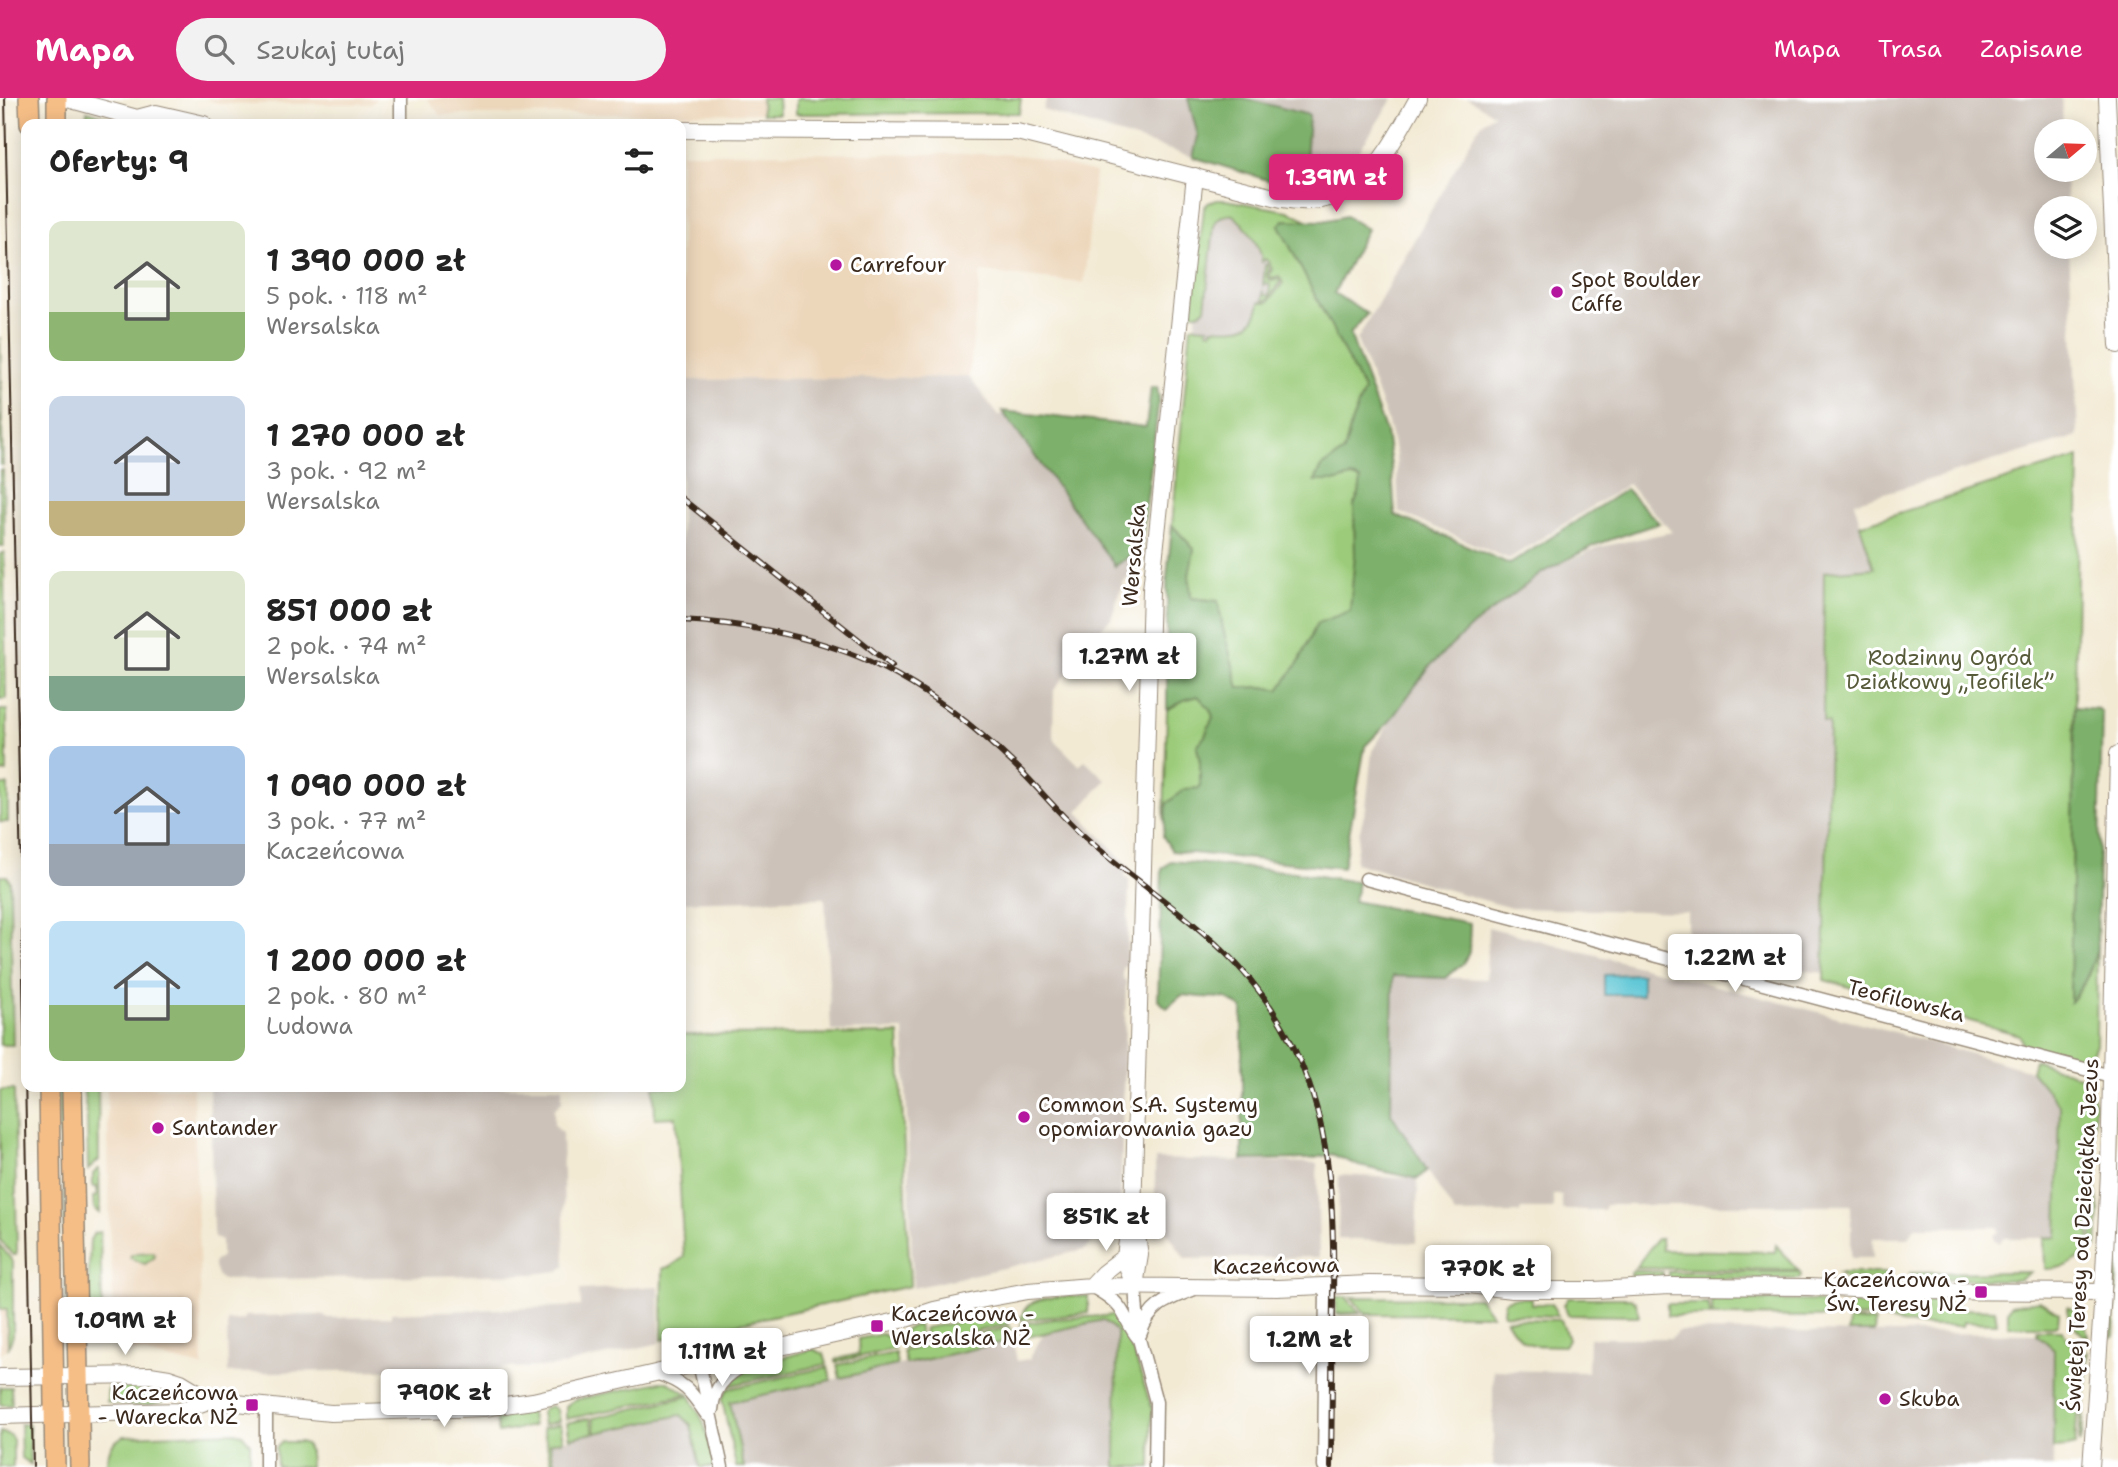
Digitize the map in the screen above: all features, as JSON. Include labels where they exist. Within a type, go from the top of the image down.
[{"type":"main road","points":[[29,98],[30,119]]},
{"type":"main road","points":[[57,98],[57,119]]},
{"type":"main road","points":[[49,1092],[55,1467]]},
{"type":"main road","points":[[72,1092],[80,1467]]},
{"type":"street","points":[[64,98],[136,118],[142,118],[147,98]]},
{"type":"street","points":[[401,98],[401,119]]},
{"type":"street","points":[[686,130],[1012,131],[1293,201],[1310,202],[1339,194],[1358,184],[1376,167],[1418,98]]},
{"type":"street","points":[[2107,98],[2118,345]]},
{"type":"street","name":"Wersalska","points":[[1135,1286],[1127,1271],[1125,1256],[1133,1214],[1150,603],[1195,176]]},
{"type":"street","name":"Świętej Teresy od Dzieciątka Jezus","points":[[2091,1467],[2104,1292],[2118,754]]},
{"type":"street","name":"Teofilowska","points":[[1366,879],[2111,1076]]},
{"type":"street","name":"Wersalska","points":[[1133,1214],[1140,1255],[1135,1286],[1139,1339],[1156,1402],[1155,1467]]},
{"type":"street","points":[[1091,1286],[1102,1273],[1125,1256]]},
{"type":"street","name":"Kaczeńcowa","points":[[0,1416],[180,1410],[211,1400],[331,1413],[503,1407],[776,1348],[997,1296],[1091,1286],[1195,1288],[1469,1285],[1511,1290],[1594,1290],[1658,1286],[1808,1287],[1935,1292],[2104,1292]]},
{"type":"street","name":"Wersalska","points":[[1091,1286],[1119,1307],[1128,1326],[1139,1339]]},
{"type":"street","points":[[1324,1467],[1326,1286]]},
{"type":"street","points":[[1139,1339],[1148,1317],[1156,1307],[1195,1288]]},
{"type":"street","points":[[712,1421],[713,1402],[722,1382],[776,1348]]},
{"type":"street","points":[[699,1363],[722,1467]]},
{"type":"street","points":[[655,1373],[687,1387],[712,1421]]},
{"type":"street","name":"Kaczeńcowa","points":[[0,1377],[150,1375],[181,1382],[211,1400]]},
{"type":"street","points":[[266,1406],[266,1467]]},
{"type":"shaded area","points":[[204,98],[376,99],[371,104],[220,104]]},
{"type":"shaded area","points":[[427,98],[761,98],[762,113],[440,115]]},
{"type":"shaded area","points":[[1047,98],[1188,98],[1198,136],[1193,157],[1043,110]]},
{"type":"shaded area","points":[[1243,98],[1393,98],[1357,154],[1324,180],[1305,178],[1309,116]]},
{"type":"shaded area","points":[[1467,98],[2062,98],[2063,119],[2034,119],[2034,182],[2066,182],[2066,196],[2034,196],[2034,259],[2070,259],[2078,436],[1854,502],[1874,569],[1824,573],[1823,722],[1829,723],[1824,973],[1791,969],[1687,942],[1687,912],[1511,908],[1355,863],[1366,808],[1372,751],[1430,666],[1472,627],[1543,572],[1599,547],[1672,532],[1628,484],[1509,559],[1399,512],[1396,455],[1387,419],[1357,340],[1477,130],[1494,114]]},
{"type":"shaded area","points":[[686,153],[1006,154],[1037,158],[1095,173],[1084,283],[981,272],[969,377],[686,380]]},
{"type":"shaded area","points":[[1209,202],[1230,206],[1288,283],[1241,339],[1194,336]]},
{"type":"shaded area","points":[[969,377],[999,416],[1003,413],[1114,566],[1141,548],[1139,565],[1123,582],[1111,619],[1054,690],[1053,733],[1056,742],[1079,765],[1085,760],[1106,780],[1078,812],[1130,868],[1124,876],[1129,880],[1127,964],[1123,968],[1123,979],[1126,982],[1120,1216],[1084,1250],[913,1288],[904,1030],[831,1031],[825,898],[686,902],[686,380]]},
{"type":"shaded area","points":[[1488,927],[1876,1027],[2031,1071],[2060,1106],[2057,1238],[2004,1238],[1999,1243],[1994,1239],[1994,1235],[1999,1232],[1998,1227],[1915,1227],[1909,1238],[1873,1238],[1873,1258],[1851,1258],[1851,1205],[1605,1205],[1604,1210],[1562,1210],[1562,1195],[1553,1195],[1553,1209],[1521,1209],[1519,1213],[1455,1214],[1391,1113],[1393,976],[1486,979]]},
{"type":"shaded area","points":[[107,1092],[193,1092],[203,1367],[125,1349],[115,1341]]},
{"type":"shaded area","points":[[209,1092],[562,1092],[562,1102],[554,1109],[554,1124],[562,1133],[565,1266],[559,1271],[533,1274],[223,1280],[218,1277],[214,1268],[214,1262],[221,1256],[221,1240],[214,1237],[213,1232],[211,1139],[212,1135],[218,1132],[218,1124],[210,1117]]},
{"type":"shaded area","points":[[1155,1159],[1317,1163],[1319,1257],[1185,1259],[1155,1213]]},
{"type":"shaded area","points":[[1339,1175],[1418,1179],[1416,1243],[1338,1239]]},
{"type":"shaded area","points":[[659,1286],[660,1343],[553,1367],[228,1373],[227,1321],[244,1320],[244,1316],[391,1317],[391,1313],[581,1306],[580,1290]]},
{"type":"shaded area","points":[[0,1299],[6,1299],[8,1349],[0,1353]]},
{"type":"shaded area","points":[[1103,1320],[1117,1333],[1116,1467],[744,1467],[730,1402],[1013,1340],[1017,1361],[1029,1359],[1044,1333]]},
{"type":"shaded area","points":[[1678,1331],[2037,1334],[2054,1349],[2053,1467],[1493,1467],[1493,1370],[1588,1372],[1589,1338],[1671,1338]]},
{"type":"shaded area","points":[[681,1415],[691,1425],[700,1467],[555,1467],[550,1443]]},
{"type":"green space","points":[[761,98],[778,98],[779,114],[762,114]]},
{"type":"green space","points":[[798,98],[1021,98],[1019,113],[796,114]]},
{"type":"green space","points":[[1188,98],[1243,98],[1309,115],[1305,178],[1280,184],[1193,157],[1198,136]]},
{"type":"green space","points":[[87,111],[114,119],[86,119]]},
{"type":"green space","points":[[1217,200],[1288,211],[1312,222],[1279,225],[1364,391],[1344,452],[1322,467],[1315,480],[1337,481],[1352,477],[1362,479],[1354,505],[1355,555],[1350,612],[1317,624],[1300,660],[1279,690],[1263,687],[1239,688],[1218,601],[1191,598],[1189,575],[1194,549],[1172,525],[1191,326],[1208,327],[1207,331],[1212,332],[1212,328],[1244,327],[1254,319],[1260,302],[1268,302],[1283,283],[1279,276],[1272,279],[1269,276],[1272,269],[1269,262],[1265,259],[1262,262],[1256,243],[1243,225],[1233,215],[1224,215],[1214,226],[1205,308],[1201,313],[1192,313],[1204,208],[1208,203]]},
{"type":"green space","points":[[1346,216],[1367,229],[1334,293],[1367,314],[1350,334],[1386,433],[1395,515],[1510,564],[1626,489],[1659,523],[1595,545],[1543,572],[1472,626],[1430,666],[1389,722],[1365,746],[1343,868],[1172,851],[1163,836],[1167,803],[1185,789],[1200,788],[1197,746],[1205,736],[1213,717],[1210,709],[1198,696],[1184,700],[1167,710],[1167,577],[1172,525],[1194,549],[1189,575],[1191,598],[1218,601],[1239,688],[1263,687],[1279,690],[1300,660],[1317,623],[1350,611],[1355,555],[1354,505],[1361,480],[1352,477],[1337,481],[1315,481],[1322,467],[1344,452],[1364,391],[1279,225],[1284,220],[1323,221]]},
{"type":"green space","points":[[1267,264],[1268,279],[1279,279],[1280,282],[1268,299],[1263,301],[1263,290],[1264,295],[1269,295],[1270,284],[1265,283],[1263,287]]},
{"type":"green space","points":[[0,337],[3,465],[0,465]]},
{"type":"green space","points":[[1151,387],[1157,387],[1159,399],[1141,548],[1115,566],[1002,411],[1146,427]]},
{"type":"green space","name":"Rodzinny Ogród Działkowy „Teofilek”","points":[[2079,457],[2070,1000],[2084,984],[2097,949],[2096,1044],[2089,1061],[2064,1059],[2023,1047],[2020,1035],[1824,980],[1829,723],[1823,722],[1824,572],[1874,568],[1860,525]]},
{"type":"green space","points":[[0,470],[3,470],[4,546],[0,546]]},
{"type":"green space","points":[[4,552],[6,699],[0,699],[0,554]]},
{"type":"green space","points":[[1199,696],[1213,717],[1205,736],[1197,746],[1200,788],[1167,803],[1164,821],[1167,710],[1184,700]]},
{"type":"green space","points":[[2075,707],[2099,709],[2102,714],[2097,949],[2087,977],[2070,1002]]},
{"type":"green space","points":[[0,710],[7,710],[7,772],[0,773]]},
{"type":"green space","points":[[0,785],[8,785],[8,822],[0,822]]},
{"type":"green space","points":[[1171,861],[1294,872],[1357,882],[1353,901],[1470,923],[1469,952],[1464,963],[1445,978],[1393,976],[1391,1113],[1427,1170],[1418,1179],[1359,1166],[1332,1154],[1310,1159],[1242,1160],[1242,1008],[1226,998],[1182,995],[1167,1008],[1158,1000],[1162,869]]},
{"type":"green space","points":[[0,876],[7,876],[10,881],[13,1045],[0,1045]]},
{"type":"green space","points":[[899,1034],[910,1286],[662,1340],[663,1268],[670,1267],[684,1257],[676,1117],[655,1118],[654,1092],[686,1092],[686,1035]]},
{"type":"green space","points":[[2034,1060],[2088,1079],[2095,1104],[2089,1243],[2077,1260],[2052,1269],[2045,1269],[2044,1238],[2057,1237],[2060,1106],[2031,1071]]},
{"type":"green space","points":[[0,1090],[14,1090],[16,1255],[0,1240]]},
{"type":"green space","points":[[58,1092],[63,1092],[68,1322],[66,1322],[63,1179]]},
{"type":"green space","points":[[84,1092],[98,1092],[99,1160],[88,1170]]},
{"type":"green space","points":[[98,1169],[100,1213],[94,1208],[93,1197],[97,1196],[97,1187],[93,1187],[93,1174]]},
{"type":"green space","points":[[2095,1184],[2099,1210],[2097,1248],[2092,1244]]},
{"type":"green space","points":[[100,1232],[102,1305],[98,1316],[87,1322],[90,1240],[94,1233]]},
{"type":"green space","points":[[1657,1239],[1661,1239],[1662,1250],[1775,1252],[1776,1245],[1798,1270],[1635,1268]]},
{"type":"green space","points":[[0,1245],[13,1262],[13,1335],[8,1349],[7,1309],[0,1309]]},
{"type":"green space","points":[[154,1252],[155,1257],[145,1264],[130,1258],[137,1253]]},
{"type":"green space","points":[[2115,1262],[2114,1336],[2111,1338]]},
{"type":"green space","points":[[1633,1271],[1663,1272],[1662,1278],[1632,1278]]},
{"type":"green space","points":[[1668,1272],[1800,1272],[1801,1276],[1799,1279],[1668,1278]]},
{"type":"green space","points":[[2030,1272],[2019,1280],[1915,1279],[1910,1273]]},
{"type":"green space","points":[[1838,1273],[1890,1273],[1884,1279],[1846,1279]]},
{"type":"green space","points":[[1088,1296],[1088,1313],[1021,1320],[1024,1311],[1038,1300]]},
{"type":"green space","points":[[1336,1297],[1346,1297],[1360,1313],[1336,1314]]},
{"type":"green space","points":[[1351,1297],[1479,1298],[1492,1315],[1367,1314]]},
{"type":"green space","points":[[1512,1298],[1532,1298],[1532,1304],[1552,1304],[1558,1316],[1504,1314],[1505,1301]]},
{"type":"green space","points":[[1568,1298],[1630,1298],[1636,1302],[1639,1316],[1568,1315],[1564,1305]]},
{"type":"green space","points":[[1711,1300],[1816,1301],[1829,1306],[1833,1317],[1713,1316]]},
{"type":"green space","points":[[1866,1300],[1874,1301],[1875,1318],[1846,1317],[1853,1305]]},
{"type":"green space","points":[[1887,1300],[1927,1300],[1959,1306],[1960,1309],[1995,1310],[1997,1323],[1963,1322],[1962,1326],[1917,1326],[1885,1320]]},
{"type":"green space","points":[[2039,1301],[2059,1312],[2058,1324],[2008,1326],[2008,1311],[2011,1305]]},
{"type":"green space","points":[[1667,1304],[1708,1304],[1711,1316],[1667,1316]]},
{"type":"green space","points":[[2067,1307],[2082,1319],[2088,1337],[2074,1325]]},
{"type":"green space","points":[[993,1311],[1002,1314],[1009,1324],[927,1342],[924,1328],[976,1319],[976,1313]]},
{"type":"green space","points":[[1119,1315],[1152,1408],[1151,1467],[1116,1467],[1117,1332],[1103,1320],[1023,1338],[1021,1324]]},
{"type":"green space","points":[[1506,1319],[1561,1320],[1568,1339],[1564,1346],[1529,1344],[1518,1336]]},
{"type":"green space","points":[[1849,1320],[1875,1322],[1874,1332],[1848,1332]]},
{"type":"green space","points":[[918,1325],[922,1343],[902,1347],[903,1332]]},
{"type":"green space","points":[[1010,1327],[1013,1340],[906,1364],[903,1351]]},
{"type":"green space","points":[[2037,1330],[2062,1330],[2073,1347],[2082,1351],[2075,1445],[2053,1448],[2054,1349],[2037,1334]]},
{"type":"green space","points":[[882,1334],[890,1338],[894,1349],[836,1362],[836,1359],[859,1354],[858,1339]]},
{"type":"green space","points":[[813,1349],[824,1354],[827,1364],[722,1387],[743,1371]]},
{"type":"green space","points":[[2088,1350],[2082,1437],[2079,1443],[2085,1355]]},
{"type":"green space","points":[[895,1353],[897,1365],[840,1378],[837,1365]]},
{"type":"green space","points":[[828,1367],[831,1380],[730,1402],[744,1467],[736,1467],[722,1399],[728,1389]]},
{"type":"green space","points":[[668,1382],[688,1394],[566,1419],[566,1406],[574,1400]]},
{"type":"green space","points":[[0,1387],[11,1387],[12,1405],[0,1405]]},
{"type":"green space","points":[[108,1387],[165,1387],[178,1395],[162,1402],[144,1405],[107,1402]]},
{"type":"green space","points":[[690,1396],[703,1421],[716,1467],[700,1467],[691,1425],[681,1415],[596,1433],[593,1418]]},
{"type":"green space","points":[[551,1406],[557,1410],[559,1421],[543,1425],[541,1412]]},
{"type":"green space","points":[[528,1411],[533,1426],[498,1433],[496,1416]]},
{"type":"green space","points":[[590,1418],[594,1433],[570,1438],[567,1423]]},
{"type":"green space","points":[[20,1424],[29,1425],[30,1464],[21,1458]]},
{"type":"green space","points":[[560,1424],[563,1440],[550,1443],[554,1462],[551,1462],[543,1428]]},
{"type":"green space","points":[[0,1432],[10,1435],[13,1440],[13,1467],[0,1467]]},
{"type":"green space","points":[[235,1432],[242,1434],[250,1443],[250,1465],[107,1467],[110,1448],[124,1436]]},
{"type":"green space","points":[[282,1442],[305,1444],[309,1451],[310,1467],[277,1467],[276,1448]]},
{"type":"water","points":[[1642,974],[1642,995],[1604,995],[1604,975]]},
{"type":"tram line","points":[[5,98],[21,880]]},
{"type":"tram line","points":[[25,1092],[33,1467]]},
{"type":"railway","points":[[686,502],[892,666]]},
{"type":"railway","points":[[686,620],[757,628],[833,647],[879,666],[917,687],[987,740],[1086,838],[1217,945],[1260,992],[1293,1045],[1309,1084],[1323,1136],[1333,1244],[1331,1467]]},
{"type":"place","name":"Carrefour","points":[[836,265]]},
{"type":"place","name":"Spot Boulder Caffe","points":[[1557,292]]},
{"type":"place","name":"Common S.A. Systemy opomiarowania gazu","points":[[1024,1117]]},
{"type":"place","name":"Santander","points":[[158,1128]]},
{"type":"place","name":"Kaczeńcowa - Św. Teresy NŻ","points":[[1981,1292]]},
{"type":"place","name":"Kaczeńcowa - Wersalska NŻ","points":[[877,1326]]},
{"type":"place","name":"Skuba","points":[[1885,1399]]},
{"type":"place","name":"Kaczeńcowa - Warecka NŻ","points":[[252,1405]]}]
